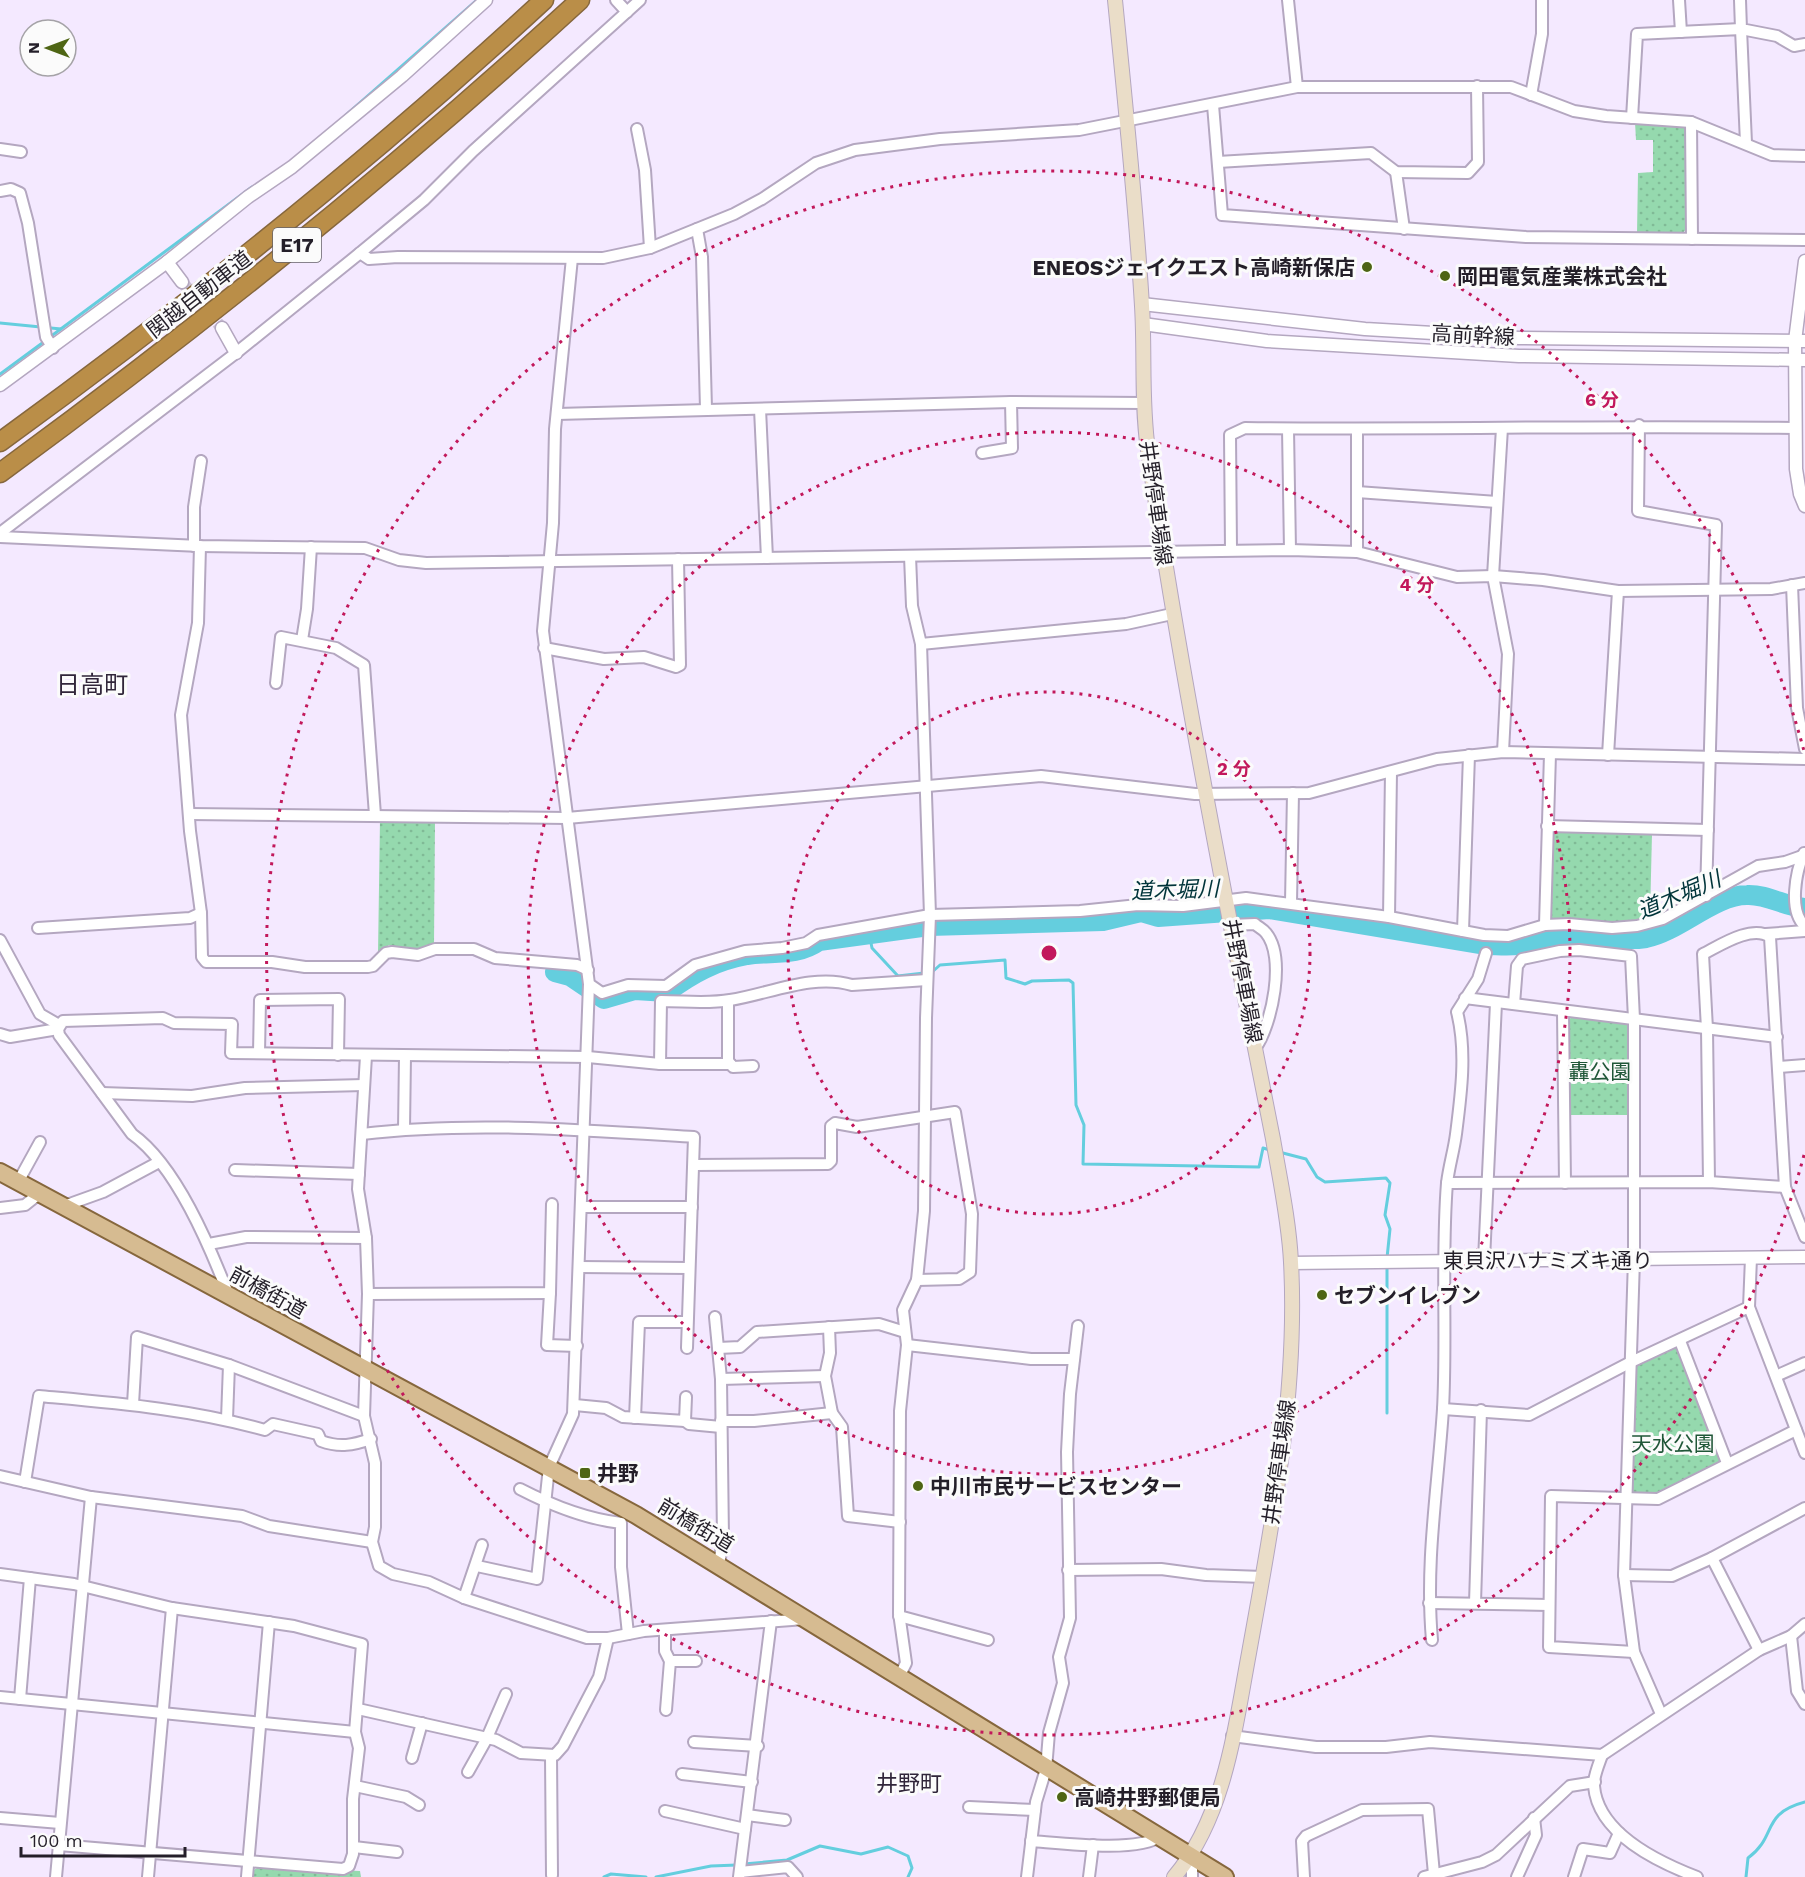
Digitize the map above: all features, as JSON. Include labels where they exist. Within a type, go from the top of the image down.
[{"type":"highway","name":"関越自動車道","points":[[0,442],[214,280],[347,171],[544,0]]},
{"type":"highway","name":"関越自動車道","points":[[0,472],[220,307],[343,208],[510,64],[580,0]]},
{"type":"main road","name":"井野停車場線","points":[[1115,0],[1142,304],[1143,403],[1172,614],[1256,1047],[1286,1216],[1291,1263],[1292,1340],[1288,1392],[1263,1577],[1232,1736],[1209,1820],[1192,1856],[1174,1877]]},
{"type":"main road","name":"前橋街道","points":[[0,1172],[610,1502],[808,1619],[1046,1769],[1225,1877]]},
{"type":"street","points":[[0,386],[167,262],[248,197],[292,167],[402,76],[486,0]]},
{"type":"street","points":[[616,0],[627,12]]},
{"type":"street","points":[[0,535],[360,254],[424,200],[473,151],[640,0]]},
{"type":"street","points":[[1288,0],[1297,87]]},
{"type":"street","points":[[1531,95],[1542,33],[1542,0]]},
{"type":"street","points":[[1679,0],[1681,32]]},
{"type":"street","points":[[1740,0],[1746,143]]},
{"type":"street","points":[[1632,118],[1637,34],[1741,29],[1777,36],[1794,46],[1805,44]]},
{"type":"street","points":[[1218,162],[1371,153],[1396,172],[1468,173],[1478,162],[1477,86]]},
{"type":"street","points":[[360,254],[369,260],[398,257],[603,258],[650,249],[697,229],[752,205],[811,166],[844,153],[940,139],[1079,130],[1297,87],[1511,87],[1574,111],[1691,122],[1772,155],[1805,156]]},
{"type":"street","points":[[1213,105],[1222,215],[1526,237],[1805,240]]},
{"type":"street","points":[[1691,122],[1692,239]]},
{"type":"street","points":[[637,129],[645,170],[650,249]]},
{"type":"street","points":[[0,149],[21,152]]},
{"type":"street","points":[[1396,172],[1404,229]]},
{"type":"street","points":[[0,192],[11,189],[20,193],[28,223],[46,337],[53,348]]},
{"type":"street","points":[[697,229],[702,257],[706,409]]},
{"type":"street","points":[[477,1566],[519,1577],[537,1579],[549,1467],[575,1405],[589,984],[543,631],[552,533],[557,414],[572,258]]},
{"type":"street","points":[[1805,261],[1795,428],[1801,469],[1800,494],[1805,506]]},
{"type":"street","points":[[167,262],[182,282]]},
{"type":"street","name":"高前幹線","points":[[1142,304],[1365,329],[1520,338],[1800,341]]},
{"type":"street","name":"高前幹線","points":[[1143,324],[1267,341],[1519,356],[1800,360]]},
{"type":"street","points":[[222,328],[236,353]]},
{"type":"street","points":[[557,414],[1011,402],[1143,403]]},
{"type":"street","points":[[982,453],[1012,448],[1011,402]]},
{"type":"street","points":[[760,408],[767,558]]},
{"type":"street","points":[[1232,549],[1230,435],[1245,428],[1357,430],[1639,425],[1795,428]]},
{"type":"street","points":[[1639,425],[1638,511],[1716,525],[1706,897]]},
{"type":"street","points":[[1502,428],[1493,576],[1508,654],[1503,752]]},
{"type":"street","points":[[1288,429],[1290,550]]},
{"type":"street","points":[[1357,430],[1357,552]]},
{"type":"street","points":[[201,461],[194,507],[198,624],[181,705],[201,913],[202,957],[211,963],[272,962],[305,967],[368,967],[373,966],[386,953],[418,955],[435,949],[474,948],[495,958],[577,965],[588,970]]},
{"type":"street","points":[[1357,492],[1497,502]]},
{"type":"street","points":[[0,535],[197,546],[365,548],[412,562],[548,562],[1232,549],[1290,550],[1357,552],[1457,577],[1493,576],[1618,591],[1771,589],[1805,583]]},
{"type":"street","points":[[302,640],[307,609],[311,547]]},
{"type":"street","points":[[899,1677],[906,1664],[899,1616],[900,1411],[907,1345],[903,1310],[917,1280],[924,1211],[924,1115],[930,915],[921,644],[912,606],[910,556]]},
{"type":"street","points":[[544,648],[604,659],[644,657],[676,668],[680,665],[678,559]]},
{"type":"street","points":[[1792,585],[1797,708],[1805,749]]},
{"type":"street","points":[[1608,755],[1618,591]]},
{"type":"street","points":[[921,644],[1126,624],[1172,614]]},
{"type":"street","points":[[276,683],[280,639],[284,636],[336,648],[365,667],[375,815]]},
{"type":"street","points":[[190,814],[567,818],[1041,776],[1207,794],[1309,793],[1437,759],[1503,752],[1805,759]]},
{"type":"street","points":[[1463,931],[1469,754]]},
{"type":"street","points":[[1545,925],[1550,754]]},
{"type":"street","points":[[1389,917],[1391,772]]},
{"type":"street","points":[[1291,902],[1293,793]]},
{"type":"street","points":[[1547,826],[1708,830]]},
{"type":"street","points":[[589,984],[602,993],[628,985],[666,986],[695,965],[745,951],[782,948],[806,943],[818,935],[930,915],[1080,911],[1138,905],[1183,906],[1246,898],[1291,902],[1389,917],[1484,936],[1508,936],[1545,925],[1637,926],[1663,919],[1758,866],[1785,862],[1804,853]]},
{"type":"street","points":[[1804,853],[1796,908],[1800,922],[1805,926]]},
{"type":"street","points":[[38,928],[190,918],[201,913]]},
{"type":"street","points":[[1231,925],[1255,924],[1267,934],[1274,957],[1276,980],[1268,1023],[1256,1047]]},
{"type":"street","points":[[1709,1182],[1707,1029],[1703,954],[1739,935],[1805,931]]},
{"type":"street","points":[[1766,934],[1770,937],[1785,1187],[1805,1237]]},
{"type":"street","points":[[0,940],[40,1014],[59,1027]]},
{"type":"street","points":[[1514,1004],[1517,966],[1522,959],[1560,951],[1628,954],[1632,959],[1634,1259],[1624,1575],[1634,1652],[1661,1714]]},
{"type":"street","points":[[1432,1640],[1429,1603],[1431,1528],[1443,1409],[1443,1260],[1447,1184],[1456,1136],[1461,1080],[1462,1034],[1457,1012],[1478,979],[1486,953]]},
{"type":"street","points":[[660,1064],[661,1001],[728,1001],[813,982],[842,982],[852,985],[927,980]]},
{"type":"street","points":[[1465,998],[1777,1037]]},
{"type":"street","points":[[259,1053],[260,1000],[339,999],[338,1055]]},
{"type":"street","points":[[728,1001],[729,1064]]},
{"type":"street","points":[[1484,1260],[1496,1003]]},
{"type":"street","points":[[1563,1012],[1565,1183]]},
{"type":"street","points":[[230,1296],[204,1232],[159,1162],[143,1142],[132,1134],[59,1035],[59,1027],[63,1021],[163,1018],[174,1023],[232,1024],[231,1053],[588,1057],[660,1064],[753,1066]]},
{"type":"street","points":[[0,1034],[10,1037],[59,1027]]},
{"type":"street","points":[[366,1056],[358,1190],[366,1238],[368,1294],[364,1416],[371,1439],[375,1473],[375,1527],[372,1542],[379,1566],[386,1571],[429,1582],[464,1598],[587,1638],[808,1619]]},
{"type":"street","points":[[404,1129],[405,1056]]},
{"type":"street","points":[[1779,1067],[1805,1065]]},
{"type":"street","points":[[102,1094],[192,1095],[245,1088],[364,1084]]},
{"type":"street","points":[[694,1165],[828,1164],[831,1161],[831,1126],[835,1123],[857,1127],[955,1112],[972,1215],[970,1272],[959,1279],[917,1280]]},
{"type":"street","points":[[362,1134],[404,1129],[585,1130],[694,1137],[687,1348]]},
{"type":"street","points":[[18,1182],[40,1142]]},
{"type":"street","points":[[64,1206],[103,1192],[159,1162]]},
{"type":"street","points":[[235,1170],[359,1174]]},
{"type":"street","points":[[1447,1184],[1709,1182],[1785,1187]]},
{"type":"street","points":[[0,1208],[32,1203],[40,1193]]},
{"type":"street","points":[[552,1203],[547,1345],[577,1346]]},
{"type":"street","points":[[582,1207],[692,1207]]},
{"type":"street","points":[[209,1244],[258,1237],[366,1238]]},
{"type":"street","name":"東貝沢ハナミズキ通り","points":[[1291,1263],[1805,1257]]},
{"type":"street","points":[[1751,1258],[1749,1307],[1805,1453]]},
{"type":"street","points":[[580,1267],[689,1268]]},
{"type":"street","points":[[368,1294],[550,1293]]},
{"type":"street","points":[[1443,1409],[1481,1410],[1520,1417],[1529,1415],[1631,1362],[1749,1307]]},
{"type":"street","points":[[715,1317],[721,1379],[723,1538],[719,1565]]},
{"type":"street","points":[[635,1418],[639,1322],[687,1322]]},
{"type":"street","points":[[718,1348],[740,1347],[757,1332],[879,1324],[905,1332]]},
{"type":"street","points":[[1027,1877],[1035,1810],[1046,1769],[1049,1733],[1064,1683],[1059,1657],[1070,1618],[1067,1452],[1078,1326]]},
{"type":"street","points":[[829,1327],[830,1353],[825,1376],[832,1413],[843,1427],[848,1516],[900,1522]]},
{"type":"street","points":[[133,1404],[137,1337],[230,1365],[364,1416]]},
{"type":"street","points":[[1680,1341],[1727,1463]]},
{"type":"street","points":[[907,1345],[1031,1359],[1074,1359]]},
{"type":"street","points":[[1776,1376],[1805,1362]]},
{"type":"street","points":[[227,1419],[230,1365]]},
{"type":"street","points":[[721,1379],[825,1376]]},
{"type":"street","points":[[25,1482],[39,1396],[133,1404],[227,1419],[265,1430],[273,1424],[318,1434],[321,1442],[334,1446],[352,1446],[371,1439]]},
{"type":"street","points":[[685,1420],[686,1397]]},
{"type":"street","points":[[575,1405],[606,1408],[623,1417],[685,1420],[689,1424],[721,1424],[832,1413]]},
{"type":"street","points":[[1475,1603],[1481,1410]]},
{"type":"street","points":[[1634,1652],[1549,1647],[1551,1496],[1658,1499],[1796,1430]]},
{"type":"street","points":[[0,1476],[91,1497],[243,1516],[269,1526],[372,1542]]},
{"type":"street","points":[[520,1489],[546,1501],[606,1521],[621,1523],[624,1616],[628,1634]]},
{"type":"street","points":[[56,1877],[91,1497]]},
{"type":"street","points":[[606,1521],[610,1502]]},
{"type":"street","points":[[1624,1575],[1672,1576],[1712,1558],[1805,1508]]},
{"type":"street","points":[[464,1598],[477,1566],[482,1545]]},
{"type":"street","points":[[1712,1558],[1759,1650]]},
{"type":"street","points":[[1068,1570],[1161,1569],[1206,1575],[1263,1577]]},
{"type":"street","points":[[0,1574],[82,1586],[172,1608],[269,1622],[359,1641],[362,1644],[355,1732],[359,1748],[355,1786],[354,1847],[352,1860],[343,1869],[59,1845]]},
{"type":"street","points":[[20,1699],[30,1578]]},
{"type":"street","points":[[1429,1603],[1549,1605]]},
{"type":"street","points":[[148,1877],[172,1608]]},
{"type":"street","points":[[899,1616],[988,1640]]},
{"type":"street","points":[[771,1621],[758,1746],[740,1874],[788,1867],[797,1877]]},
{"type":"street","points":[[247,1877],[269,1622]]},
{"type":"street","points":[[1232,1736],[1316,1747],[1386,1747],[1430,1742],[1602,1755],[1759,1650],[1791,1636],[1805,1624]]},
{"type":"street","points":[[665,1630],[665,1651],[670,1661],[666,1710]]},
{"type":"street","points":[[1791,1636],[1797,1691],[1805,1704]]},
{"type":"street","points":[[358,1709],[505,1743],[521,1753],[550,1756],[563,1746],[599,1677],[608,1638]]},
{"type":"street","points":[[670,1661],[696,1661]]},
{"type":"street","points":[[468,1772],[486,1740],[506,1694]]},
{"type":"street","points":[[0,1697],[355,1732]]},
{"type":"street","points":[[412,1758],[422,1723]]},
{"type":"street","points":[[694,1742],[758,1746]]},
{"type":"street","points":[[1602,1755],[1595,1782],[1599,1804],[1619,1833],[1697,1877]]},
{"type":"street","points":[[550,1756],[552,1875]]},
{"type":"street","points":[[681,1774],[752,1782]]},
{"type":"street","points":[[1304,1877],[1302,1841],[1306,1836],[1362,1810],[1428,1809],[1429,1876],[1482,1862],[1496,1855],[1570,1786],[1595,1782]]},
{"type":"street","points":[[355,1786],[406,1797],[419,1805]]},
{"type":"street","points":[[969,1807],[1035,1810]]},
{"type":"street","points":[[665,1811],[745,1829]]},
{"type":"street","points":[[747,1815],[785,1820]]},
{"type":"street","points":[[0,1818],[60,1823]]},
{"type":"street","points":[[1517,1877],[1536,1835],[1534,1818]]},
{"type":"street","points":[[1574,1877],[1583,1849],[1610,1853],[1619,1833]]},
{"type":"street","points":[[1031,1841],[1093,1845],[1151,1843],[1160,1836]]},
{"type":"street","points":[[1089,1877],[1093,1845]]},
{"type":"street","points":[[354,1847],[397,1852]]},
{"type":"street","points":[[1192,1856],[1192,1877]]},
{"type":"green space","points":[[1635,122],[1686,126],[1686,229],[1683,233],[1637,234],[1638,173],[1653,172],[1653,140],[1636,140]]},
{"type":"green space","points":[[380,819],[435,820],[434,944],[417,951],[389,945],[378,954]]},
{"type":"green space","points":[[1556,830],[1652,833],[1650,917],[1637,923],[1552,921],[1548,916],[1551,834]]},
{"type":"green space","name":"轟公園","points":[[1572,1016],[1626,1023],[1629,1028],[1630,1115],[1570,1115],[1569,1020]]},
{"type":"green space","name":"天水公園","points":[[1675,1348],[1679,1350],[1720,1458],[1718,1464],[1656,1495],[1635,1494],[1632,1491],[1636,1367],[1639,1363]]},
{"type":"green space","points":[[259,1867],[360,1871],[361,1877],[252,1877],[252,1871]]},
{"type":"waterway","points":[[345,116],[477,0]]},
{"type":"waterway","points":[[50,337],[252,187]]},
{"type":"waterway","points":[[0,323],[61,329]]},
{"type":"waterway","points":[[0,374],[45,341]]},
{"type":"waterway","name":"道木堀川","points":[[555,972],[570,976],[604,999],[635,990],[667,992],[714,964],[747,955],[793,951],[819,941],[929,926],[1103,921],[1141,912],[1158,917],[1269,909],[1485,945],[1518,945],[1565,935],[1646,938],[1659,934],[1722,901],[1747,895],[1769,898],[1805,908]]},
{"type":"waterway","points":[[869,933],[872,948],[898,976],[924,973]]},
{"type":"waterway","points":[[931,973],[940,965],[1005,960],[1006,978],[1025,984],[1032,981],[1069,980],[1073,983],[1076,1105],[1084,1125],[1083,1164],[1259,1167],[1263,1148],[1270,1150]]},
{"type":"waterway","points":[[1279,1152],[1306,1159],[1317,1177],[1325,1182],[1386,1178],[1390,1183],[1385,1215],[1390,1229],[1387,1258]]},
{"type":"waterway","points":[[1387,1265],[1387,1413]]},
{"type":"waterway","points":[[1746,1877],[1748,1858],[1763,1842],[1775,1819],[1791,1807],[1805,1802]]},
{"type":"waterway","points":[[744,1864],[787,1860],[820,1846],[861,1854],[888,1847],[908,1856],[912,1868],[908,1877]]},
{"type":"waterway","points":[[656,1877],[711,1866],[737,1865]]},
{"type":"waterway","points":[[604,1877],[611,1874],[646,1877]]},
{"type":"tunnel","points":[[182,282],[222,328]]},
{"type":"place","name":"ENEOSジェイクエスト高崎新保店","points":[[1367,267]]},
{"type":"place","name":"岡田電気産業株式会社","points":[[1445,276]]},
{"type":"place","name":"セブンイレブン","points":[[1322,1295]]},
{"type":"place","name":"井野","points":[[585,1473]]},
{"type":"place","name":"中川市民サービスセンター","points":[[918,1486]]},
{"type":"place","name":"高崎井野郵便局","points":[[1062,1797]]},
{"type":"district","name":"日高町","points":[[92,685]]},
{"type":"district","name":"井野町","points":[[909,1783]]}]
